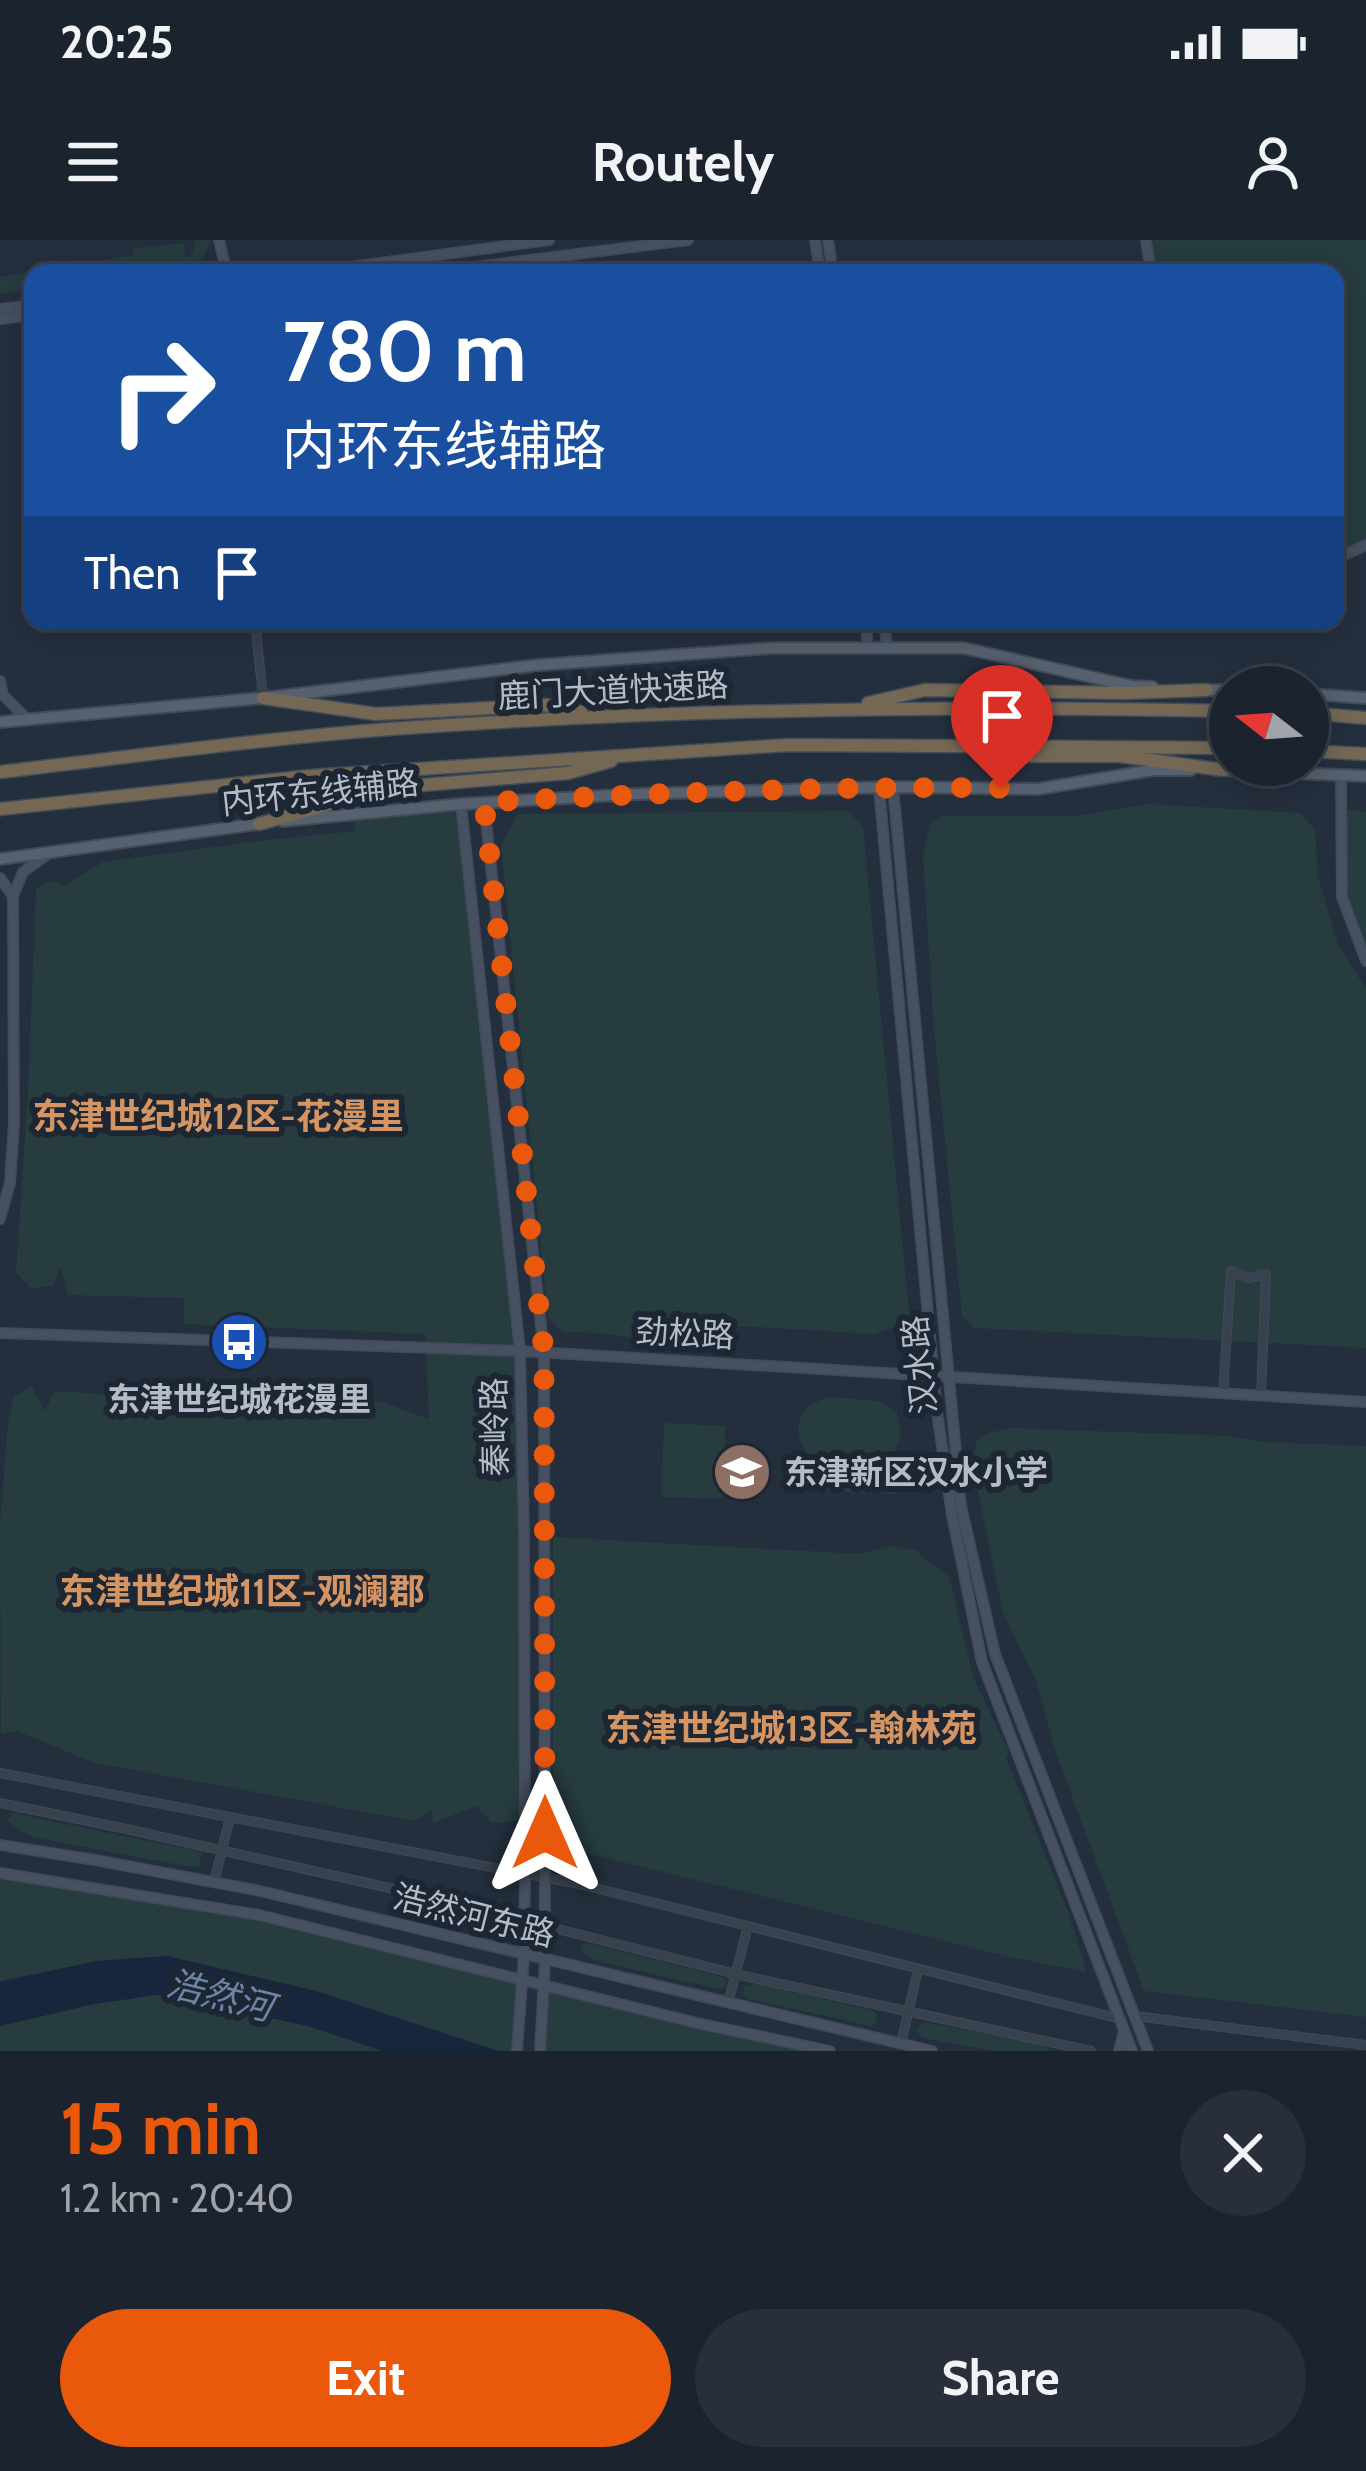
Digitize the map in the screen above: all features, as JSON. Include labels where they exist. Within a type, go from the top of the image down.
[{"type":"highway","points":[[844,709],[925,690],[1207,690]]},
{"type":"highway","points":[[263,698],[376,714],[545,705],[600,716]]},
{"type":"highway","name":"鹿门大道快速路","points":[[0,772],[386,730],[600,716],[1054,707],[1209,711]]},
{"type":"highway","points":[[1329,715],[1366,718]]},
{"type":"highway","name":"鹿门大道快速路","points":[[0,809],[310,776],[640,753],[838,743],[1209,748]]},
{"type":"highway","points":[[957,744],[1030,756],[1120,756],[1209,768]]},
{"type":"highway","points":[[1329,752],[1366,754]]},
{"type":"highway","points":[[259,824],[387,788],[568,773],[640,753]]},
{"type":"main road","points":[[0,722],[263,698],[538,665],[772,648],[964,648],[1131,686],[1207,690]]},
{"type":"main road","points":[[1329,695],[1366,698]]},
{"type":"main road","name":"内环东线辅路","points":[[0,860],[259,824],[484,802],[893,787],[1038,789],[1153,770],[1209,770]]},
{"type":"main road","name":"内环东线辅路","points":[[1329,774],[1366,776]]},
{"type":"street","points":[[369,264],[549,240]]},
{"type":"street","points":[[498,264],[688,240]]},
{"type":"street","points":[[256,630],[263,698]]},
{"type":"street","points":[[867,630],[867,647]]},
{"type":"street","points":[[885,630],[887,647]]},
{"type":"street","points":[[0,681],[2,694],[27,719]]},
{"type":"street","points":[[1342,775],[1342,897],[1366,962]]},
{"type":"street","name":"汉水路","points":[[893,787],[961,1507],[995,1654],[1148,2051]]},
{"type":"street","name":"汉水路","points":[[879,788],[934,1374],[952,1515],[982,1662],[1132,2051]]},
{"type":"street","name":"秦岭路","points":[[484,802],[544,1353],[545,1961],[541,2051]]},
{"type":"street","name":"秦岭路","points":[[461,804],[520,1351],[525,1874],[518,2051]]},
{"type":"street","points":[[0,1219],[10,1183],[14,1125],[13,896],[23,872],[48,854]]},
{"type":"street","points":[[0,878],[13,896]]},
{"type":"street","points":[[1222,1394],[1232,1271],[1248,1278],[1266,1274],[1261,1396]]},
{"type":"street","name":"劲松路","points":[[0,1333],[520,1351],[1366,1402]]},
{"type":"street","points":[[0,1773],[545,1877],[748,1926],[1122,2023],[1120,2051]]},
{"type":"street","points":[[0,1804],[222,1850],[735,1974],[1091,2051]]},
{"type":"street","points":[[214,1882],[230,1817]]},
{"type":"street","name":"浩然河东路","points":[[0,1845],[214,1882],[932,2051]]},
{"type":"street","name":"浩然河东路","points":[[0,1873],[259,1915],[830,2051]]},
{"type":"street","points":[[728,2003],[748,1926]]},
{"type":"street","points":[[901,2044],[918,1969]]},
{"type":"street","points":[[1135,2016],[1330,2046],[1366,2045]]},
{"type":"green space","points":[[195,240],[211,240],[197,264],[79,264],[133,255],[133,249],[183,243],[186,259],[193,253]]},
{"type":"green space","points":[[1146,240],[1366,240],[1366,545],[1344,555],[1344,264],[1150,264]]},
{"type":"green space","points":[[24,273],[24,291],[0,294],[0,277]]},
{"type":"green space","points":[[461,804],[520,1351],[524,1821],[492,1823],[476,1806],[433,1823],[432,1810],[414,1821],[95,1763],[17,1731],[1,1734],[0,1523],[14,1396],[32,1387],[45,1411],[54,1391],[162,1398],[213,1395],[379,1401],[429,1419],[425,1334],[184,1324],[184,1298],[68,1295],[61,1267],[53,1286],[31,1288],[16,1273],[36,888],[51,880],[64,886],[103,862],[355,831],[354,814]]},
{"type":"green space","points":[[1148,804],[1300,813],[1315,829],[1318,876],[1338,945],[1366,989],[1366,1348],[975,1328],[962,1316],[933,1018],[923,854],[930,825],[942,816],[1075,816]]},
{"type":"green space","points":[[1342,809],[1366,812],[1366,948],[1349,900]]},
{"type":"green space","points":[[847,811],[863,827],[910,1323],[873,1334],[639,1320],[637,1338],[563,1332],[548,1318],[501,845],[518,814]]},
{"type":"green space","points":[[832,1397],[878,1401],[897,1413],[901,1434],[894,1453],[904,1454],[903,1464],[798,1461],[798,1451],[806,1450],[798,1432],[801,1416],[813,1404]]},
{"type":"green space","points":[[664,1423],[725,1426],[723,1499],[661,1497]]},
{"type":"green space","points":[[1011,1428],[1366,1446],[1366,2017],[1144,1991],[1055,1750],[1036,1681],[1003,1612],[973,1469],[976,1441]]},
{"type":"green space","points":[[801,1464],[899,1468],[898,1494],[800,1490]]},
{"type":"green space","points":[[553,1537],[859,1554],[891,1546],[917,1550],[949,1577],[974,1679],[1009,1752],[1006,1758],[1087,1972],[553,1845]]},
{"type":"green space","points":[[19,1810],[22,1815],[202,1852],[199,1867],[33,1837],[6,1819]]},
{"type":"green space","points":[[0,1873],[259,1915],[523,1979],[517,2051],[498,2051],[316,1991],[167,1956],[97,1961],[0,1981]]},
{"type":"green space","points":[[579,1945],[723,1977],[727,1982],[718,1989],[597,1961]]},
{"type":"green space","points":[[545,1984],[830,2051],[540,2051]]},
{"type":"green space","points":[[759,1984],[872,2010],[876,2023],[871,2026],[749,1999],[743,1993],[745,1985]]},
{"type":"green space","points":[[162,1994],[308,2026],[382,2051],[0,2051],[0,2026]]},
{"type":"green space","points":[[924,2022],[1040,2044],[1052,2051],[994,2051],[922,2038],[916,2030]]},
{"type":"water","name":"浩然河","points":[[167,1956],[316,1991],[498,2051],[383,2051],[308,2026],[162,1994],[0,2026],[0,1982],[97,1961]]},
{"type":"place","name":"东津世纪城花漫里","points":[[239,1342]]},
{"type":"place","name":"东津新区汉水小学","points":[[742,1472]]},
{"type":"district","name":"东津世纪城12区-花漫里","points":[[218,1116]]},
{"type":"district","name":"东津世纪城11区-观澜郡","points":[[242,1591]]},
{"type":"district","name":"东津世纪城13区-翰林苑","points":[[791,1728]]},
{"type":"route","points":[[545,1833],[544,1353],[484,802],[893,787],[1002,788]]}]
